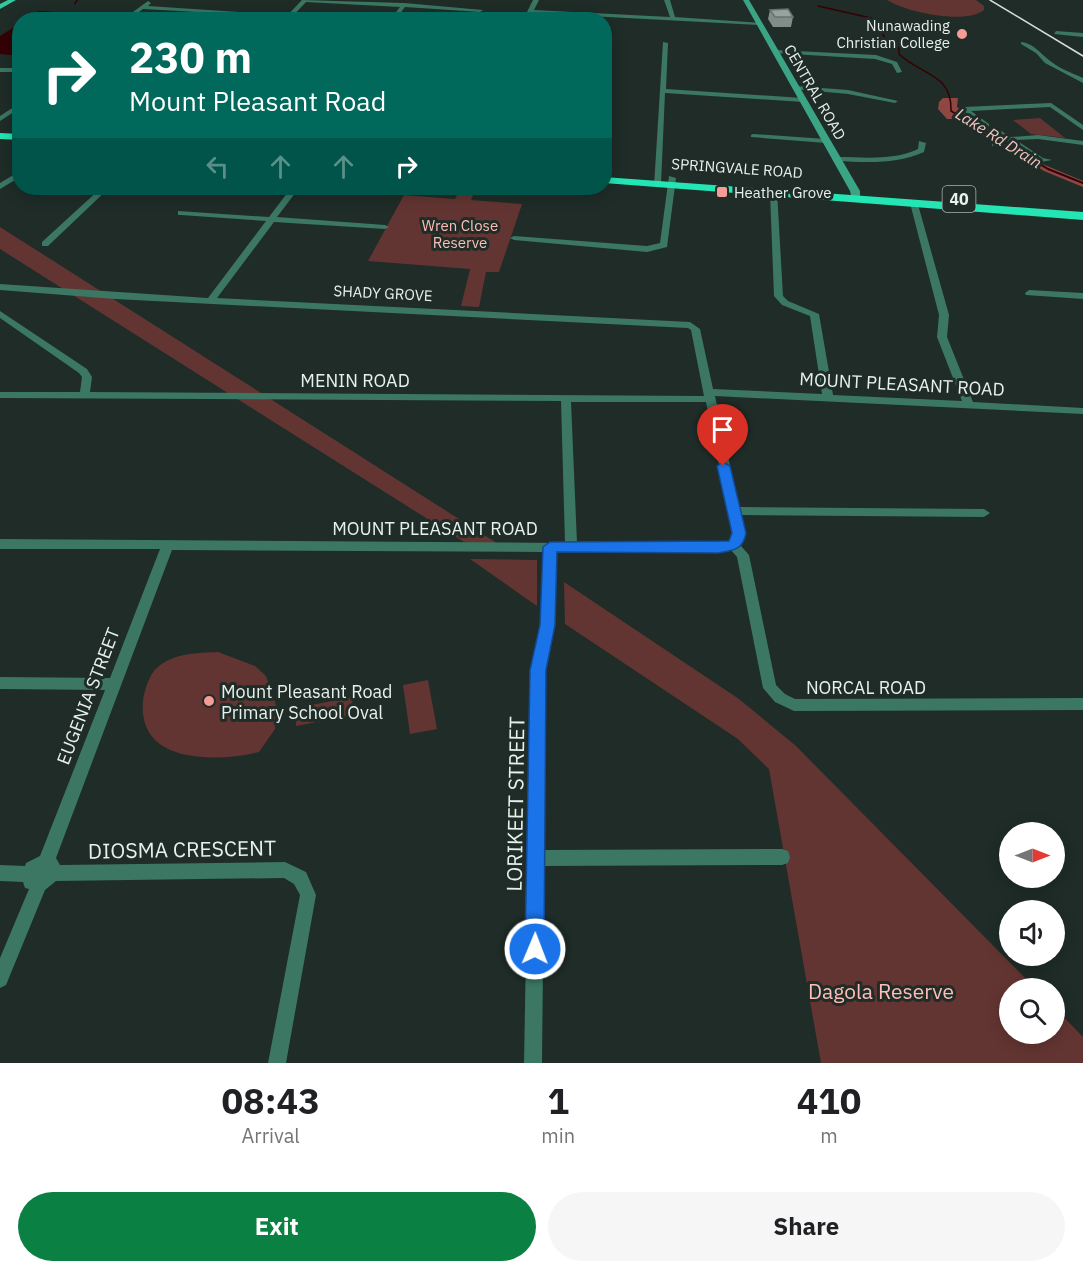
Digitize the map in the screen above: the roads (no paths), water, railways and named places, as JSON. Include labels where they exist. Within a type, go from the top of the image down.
[{"type":"highway","name":"SPRINGVALE ROAD","points":[[612,174],[657,181]]},
{"type":"highway","name":"SPRINGVALE ROAD","points":[[612,180],[657,181],[1083,208]]},
{"type":"highway","name":"SPRINGVALE ROAD","points":[[672,182],[774,193],[856,195],[914,203],[1083,216]]},
{"type":"main road","points":[[0,8],[13,0]]},
{"type":"street","points":[[135,12],[151,0]]},
{"type":"street","points":[[293,12],[305,0],[372,2],[480,10]]},
{"type":"street","points":[[456,8],[462,0]]},
{"type":"street","points":[[536,0],[530,11],[542,12]]},
{"type":"street","points":[[667,0],[673,19]]},
{"type":"street","name":"CENTRAL ROAD","points":[[746,0],[856,195]]},
{"type":"street","points":[[398,12],[404,5]]},
{"type":"street","points":[[142,7],[233,12]]},
{"type":"street","points":[[612,17],[759,23]]},
{"type":"street","points":[[1056,33],[1083,35]]},
{"type":"street","points":[[657,181],[665,43]]},
{"type":"street","points":[[1023,43],[1038,52],[1046,61],[1083,81]]},
{"type":"street","points":[[776,52],[876,57],[895,63],[899,72]]},
{"type":"street","points":[[796,88],[848,92],[895,102]]},
{"type":"street","points":[[662,91],[803,100]]},
{"type":"street","points":[[987,125],[962,107],[1051,105],[1083,128]]},
{"type":"street","points":[[998,131],[1000,143]]},
{"type":"street","points":[[753,136],[826,141]]},
{"type":"street","points":[[986,142],[1000,143],[1033,137],[1083,143]]},
{"type":"street","points":[[836,159],[901,158],[921,150],[922,143]]},
{"type":"street","points":[[1000,143],[1043,160]]},
{"type":"street","points":[[514,238],[647,249],[661,248],[664,245],[672,182]]},
{"type":"street","points":[[774,193],[779,296],[786,303],[814,314],[828,398]]},
{"type":"street","points":[[45,244],[98,195]]},
{"type":"street","points":[[211,300],[290,195]]},
{"type":"street","points":[[914,203],[944,315],[942,337],[969,405]]},
{"type":"street","points":[[181,213],[386,227]]},
{"type":"street","name":"SHADY GROVE","points":[[0,287],[211,300],[683,322],[695,329],[709,397]]},
{"type":"street","points":[[1029,293],[1083,296]]},
{"type":"street","points":[[0,314],[83,371],[87,377],[85,395]]},
{"type":"street","name":"MOUNT PLEASANT ROAD","points":[[709,397],[713,392],[1083,411]]},
{"type":"street","name":"MENIN ROAD","points":[[0,395],[709,397]]},
{"type":"street","points":[[709,397],[739,533],[737,543],[733,545]]},
{"type":"street","points":[[567,398],[571,547]]},
{"type":"street","points":[[733,511],[984,513]]},
{"type":"street","name":"MOUNT PLEASANT ROAD","points":[[0,544],[718,548],[733,545]]},
{"type":"street","name":"EUGENIA STREET","points":[[0,979],[112,684],[168,544]]},
{"type":"street","name":"NORCAL ROAD","points":[[733,545],[743,555],[770,688],[780,699],[795,705],[1083,704]]},
{"type":"street","name":"LORIKEET STREET","points":[[533,1063],[538,670],[547,625],[550,547]]},
{"type":"street","points":[[0,683],[112,684]]},
{"type":"street","points":[[536,858],[782,857]]},
{"type":"street","name":"DIOSMA CRESCENT","points":[[0,873],[285,870],[300,878],[308,895],[278,1063]]},
{"type":"waterway","points":[[75,4],[77,0]]},
{"type":"waterway","name":"Lake Rd Drain","points":[[818,6],[871,18],[886,39],[899,47],[899,54],[941,82],[947,89],[951,111],[968,121]]},
{"type":"waterway","name":"Lake Rd Drain","points":[[965,119],[1048,169],[1083,183]]},
{"type":"railway","points":[[990,0],[1083,56]]},
{"type":"place","name":"Nunawading Christian College","points":[[962,34]]},
{"type":"place","name":"Heather Grove","points":[[722,192]]},
{"type":"place","name":"Mount Pleasant Road Primary School Oval","points":[[209,701]]},
{"type":"park label","name":"Wren Close Reserve","points":[[460,234]]},
{"type":"park label","name":"Dagola Reserve","points":[[881,991]]}]
